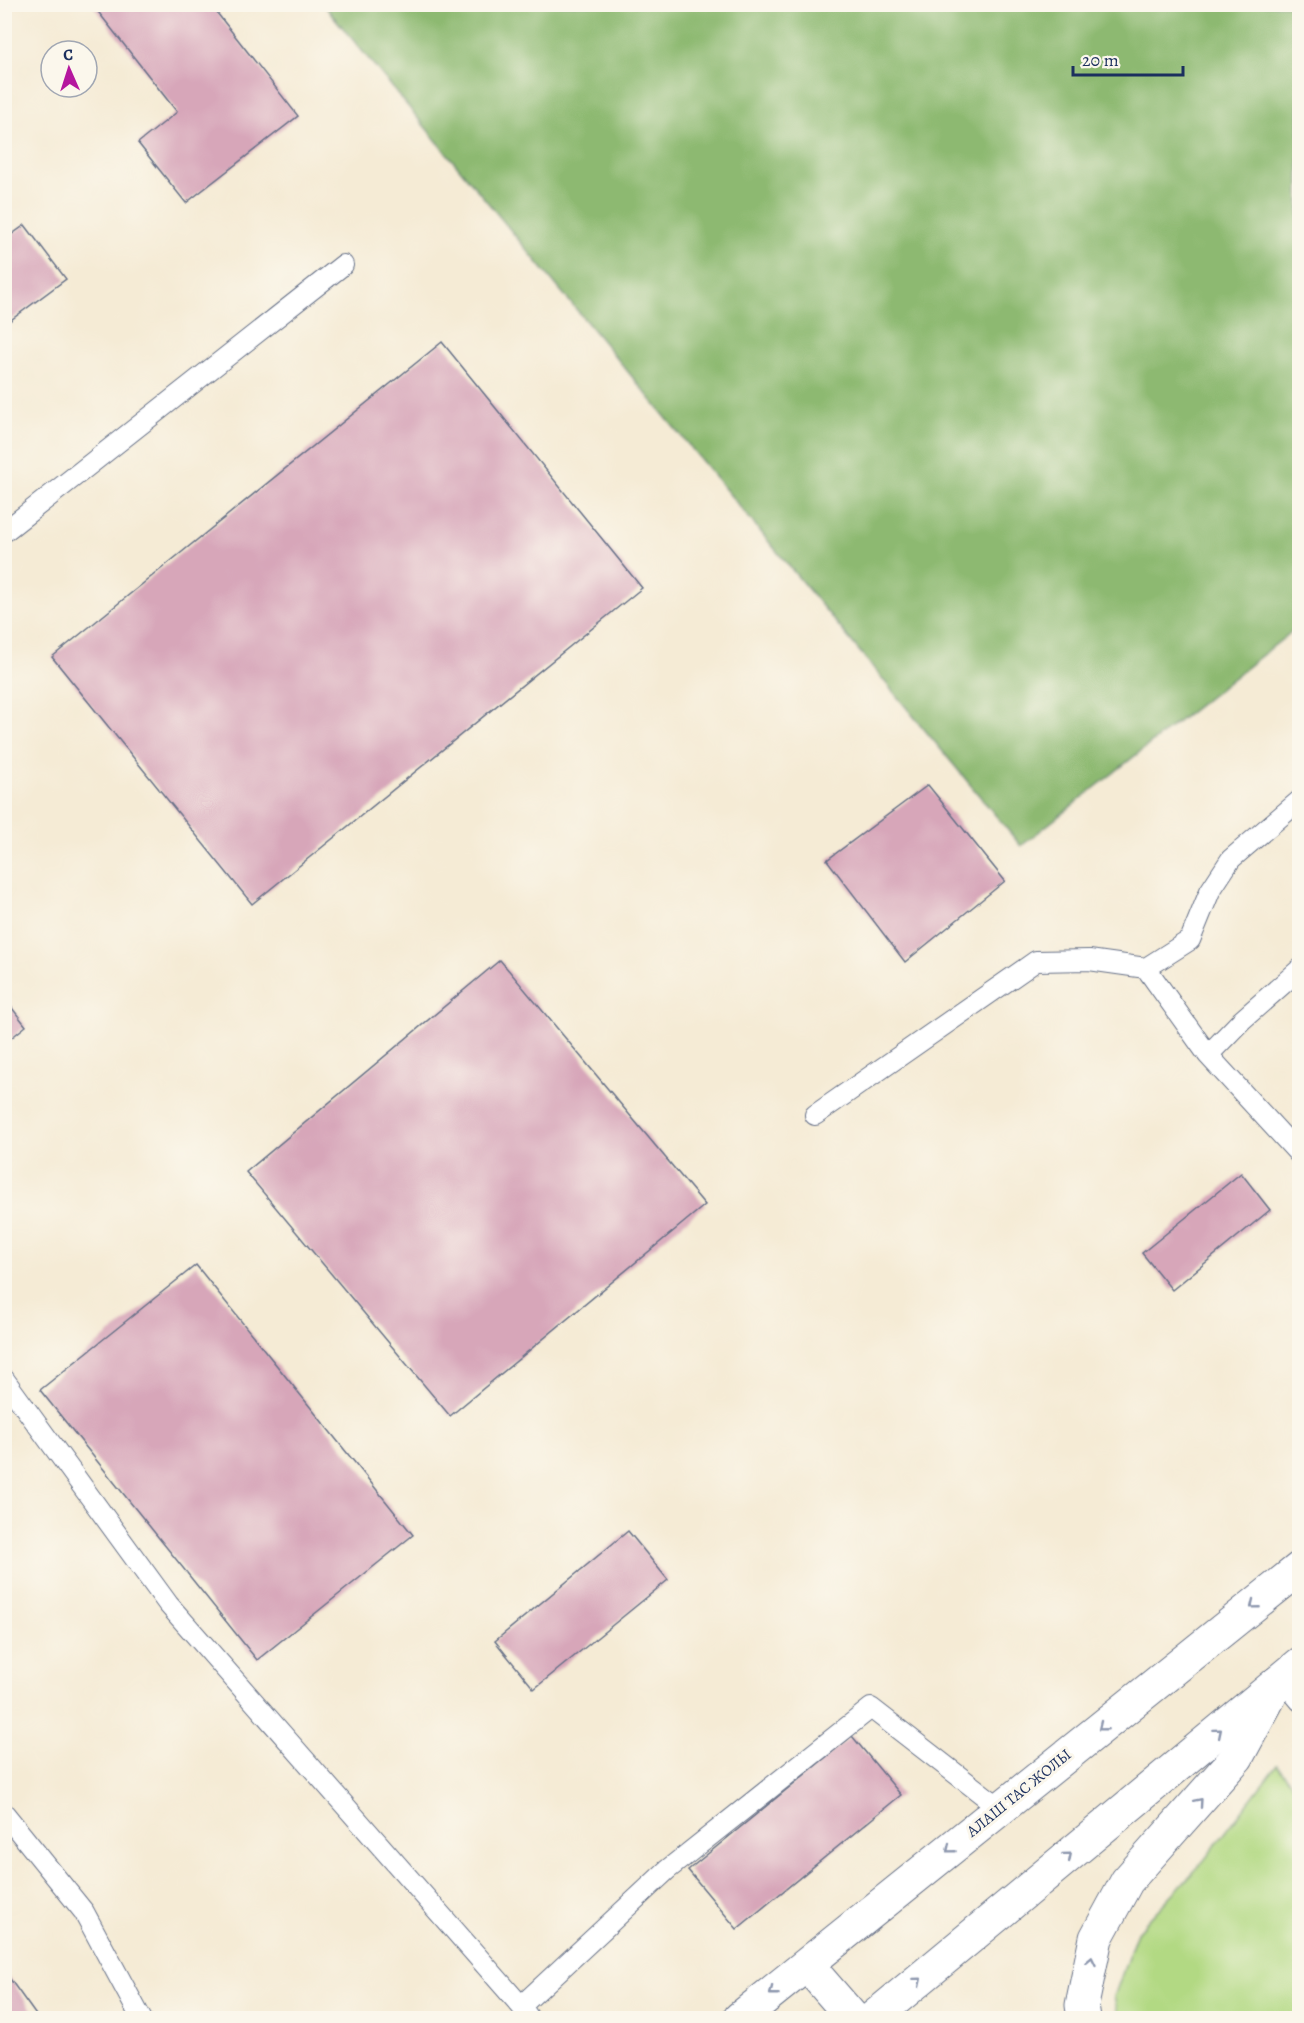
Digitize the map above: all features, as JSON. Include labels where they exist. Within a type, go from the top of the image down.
[{"type":"main road","name":"АЛАШ ТАС ЖОЛЫ","points":[[740,2019],[1299,1568]]},
{"type":"main road","points":[[873,2019],[1289,1681]]},
{"type":"main road","points":[[1084,2019],[1082,2005],[1096,1938],[1127,1881],[1238,1757],[1289,1681]]},
{"type":"main road","points":[[807,1965],[853,2019]]},
{"type":"lane","points":[[4,531],[343,265]]},
{"type":"lane","points":[[815,1115],[1036,961],[1089,960],[1146,968],[1190,940],[1210,891],[1231,859],[1299,800]]},
{"type":"lane","points":[[1146,968],[1208,1055],[1299,1155]]},
{"type":"lane","points":[[1208,1055],[1242,1020],[1299,969]]},
{"type":"lane","points":[[4,1379],[168,1604],[525,2012],[667,1870],[871,1708],[1000,1808]]},
{"type":"lane","points":[[4,1813],[84,1912],[141,2019]]},
{"type":"green space","points":[[324,5],[1299,5],[1299,626],[1021,846]]},
{"type":"green space","points":[[1277,1765],[1299,1793],[1299,2018],[1119,2018],[1114,1997],[1137,1932],[1202,1863]]},
{"type":"building","points":[[92,4],[210,4],[298,116],[186,203],[138,143],[177,112]]},
{"type":"building","points":[[25,225],[66,279],[4,325],[4,240]]},
{"type":"building","points":[[442,342],[642,588],[252,904],[52,657]]},
{"type":"building","points":[[928,785],[1005,881],[905,962],[827,860]]},
{"type":"building","points":[[500,960],[705,1205],[450,1416],[246,1172]]},
{"type":"building","points":[[5,999],[26,1026],[5,1043]]},
{"type":"building","points":[[1241,1173],[1270,1210],[1172,1290],[1142,1253]]},
{"type":"building","points":[[196,1265],[413,1535],[257,1660],[40,1390]]},
{"type":"building","points":[[628,1531],[668,1580],[534,1689],[495,1641]]},
{"type":"building","points":[[852,1736],[901,1795],[737,1929],[688,1870]]},
{"type":"building","points":[[5,1972],[38,2018],[5,2018]]}]
